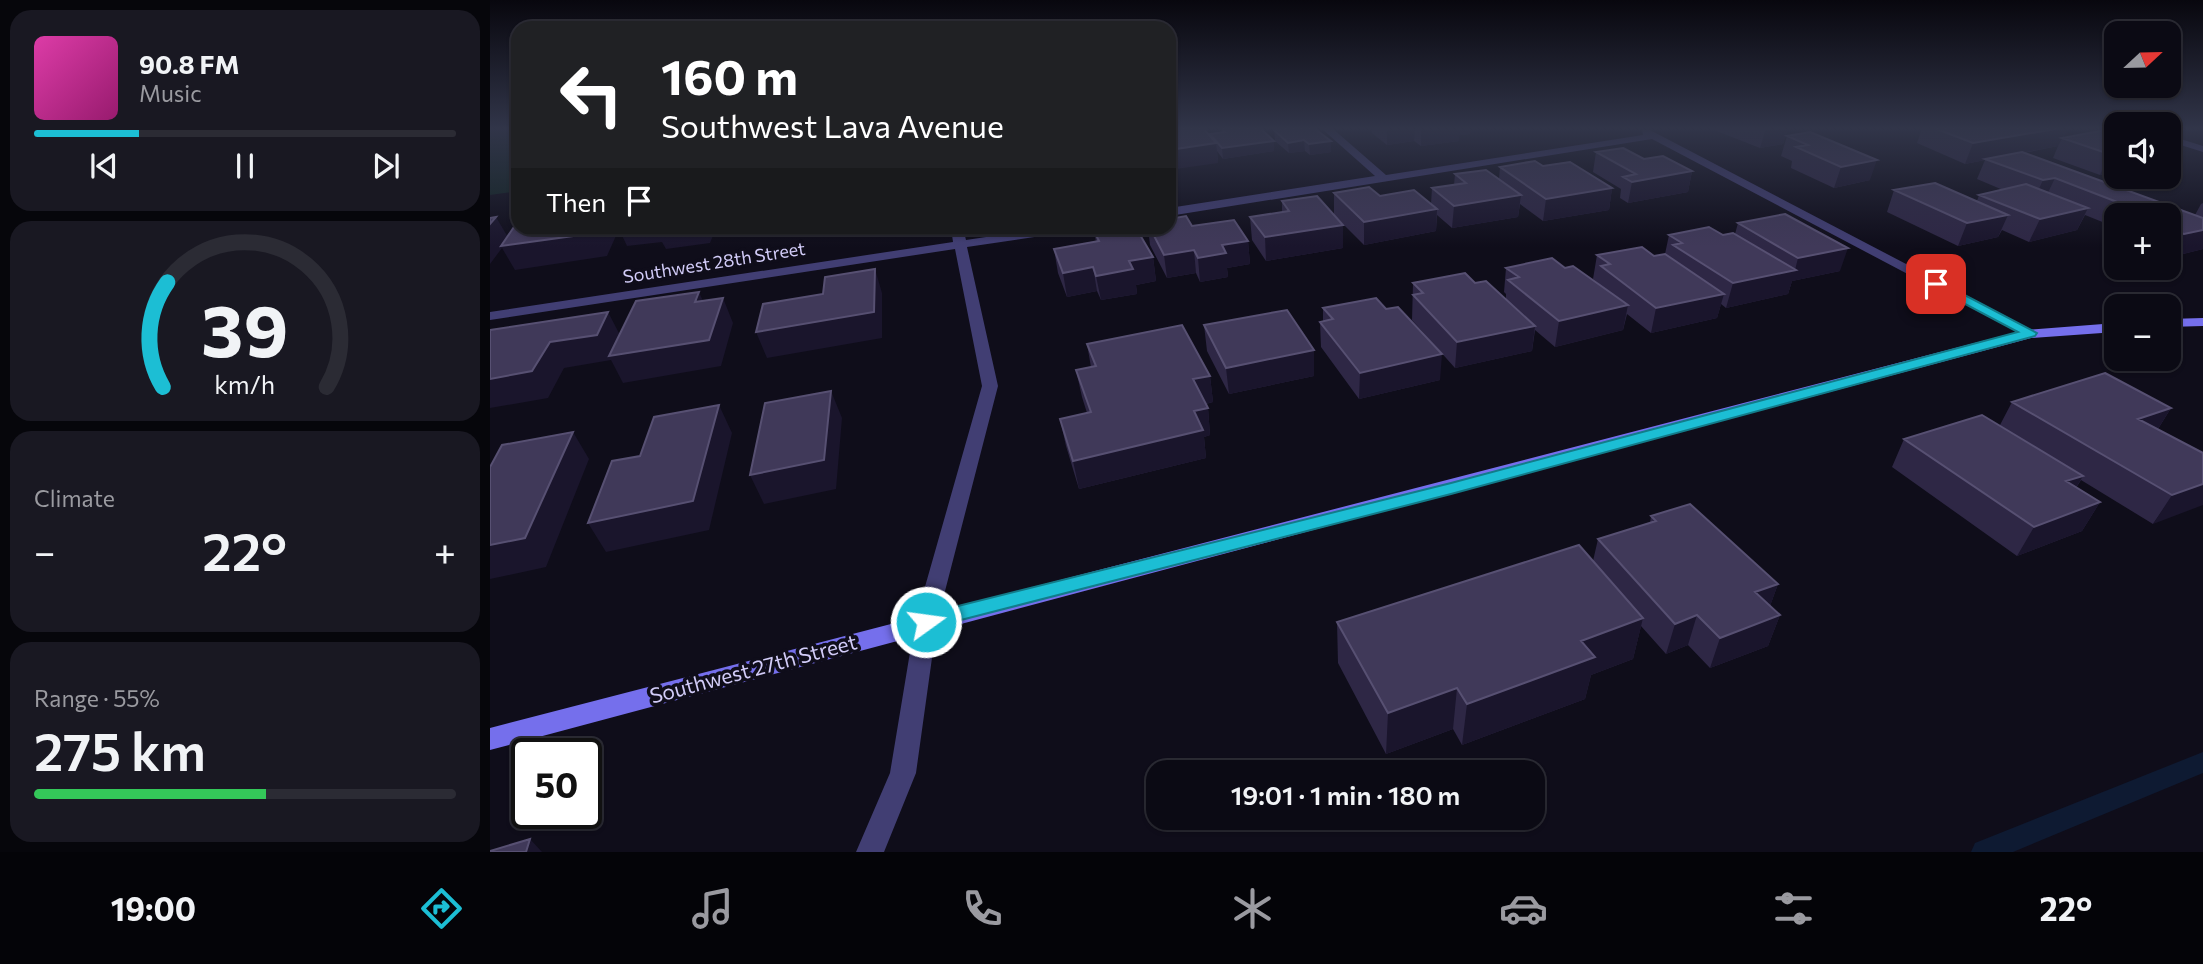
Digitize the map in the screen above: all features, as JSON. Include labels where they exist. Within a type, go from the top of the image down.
[{"type":"main road","points":[[2181,323],[2203,322]]},
{"type":"main road","name":"Southwest 27th Street","points":[[490,739],[926,622],[1451,489],[2030,333],[2104,328]]},
{"type":"street","points":[[1371,168],[1383,178]]},
{"type":"street","points":[[1176,211],[1449,168]]},
{"type":"street","points":[[1715,168],[2030,333]]},
{"type":"street","points":[[870,852],[903,773],[926,622],[990,386],[958,236]]},
{"type":"street","name":"Southwest 28th Street","points":[[490,316],[958,236]]},
{"type":"shaded area","points":[[490,168],[511,168],[511,192],[490,195]]},
{"type":"building","points":[[1501,168],[1579,168],[1612,188],[1546,199]]},
{"type":"building","points":[[1625,168],[1686,168],[1692,171],[1632,182],[1623,177],[1636,174]]},
{"type":"building","points":[[2009,168],[2065,168],[2104,182],[2104,189],[2123,189],[2162,203],[2120,203],[2055,178],[2043,180]]},
{"type":"building","points":[[1486,170],[1521,195],[1454,206],[1432,188],[1466,183],[1455,174]]},
{"type":"building","points":[[1935,183],[2008,215],[1967,223],[1894,190]]},
{"type":"building","points":[[2026,184],[2088,208],[2040,219],[1979,195]]},
{"type":"building","points":[[1369,187],[1380,196],[1414,190],[1437,209],[1364,222],[1334,193]]},
{"type":"building","points":[[1317,196],[1343,225],[1265,237],[1250,217],[1289,211],[1282,201]]},
{"type":"building","points":[[2181,210],[2203,218],[2203,230],[2181,233]]},
{"type":"building","points":[[1785,214],[1848,248],[1798,258],[1738,223]]},
{"type":"building","points":[[1186,216],[1192,226],[1234,220],[1248,241],[1222,245],[1226,253],[1198,258],[1194,250],[1164,255],[1154,235],[1176,235],[1176,218]]},
{"type":"building","points":[[1709,227],[1723,235],[1733,233],[1796,270],[1733,283],[1673,245],[1682,243],[1669,235]]},
{"type":"building","points":[[511,231],[511,235],[581,235],[501,246]]},
{"type":"building","points":[[1096,235],[1140,235],[1153,257],[1129,261],[1133,269],[1096,276],[1093,267],[1063,273],[1054,249],[1099,241]]},
{"type":"building","points":[[1642,247],[1654,256],[1665,254],[1724,294],[1656,308],[1601,266],[1610,264],[1597,255]]},
{"type":"building","points":[[1552,258],[1565,268],[1573,266],[1628,305],[1559,321],[1508,280],[1519,277],[1506,268]]},
{"type":"building","points":[[875,269],[874,312],[756,332],[763,304],[823,294],[825,277]]},
{"type":"building","points":[[1465,273],[1475,283],[1486,281],[1535,326],[1457,342],[1413,295],[1423,293],[1413,283]]},
{"type":"building","points":[[699,292],[695,302],[723,298],[709,340],[609,356],[636,301]]},
{"type":"building","points":[[1376,298],[1386,309],[1398,307],[1442,354],[1360,373],[1320,322],[1333,319],[1323,308]]},
{"type":"building","points":[[1287,310],[1314,350],[1226,368],[1204,325]]},
{"type":"building","points":[[608,312],[597,335],[550,342],[532,371],[490,379],[490,330]]},
{"type":"building","points":[[1182,325],[1210,376],[1193,379],[1208,408],[1194,411],[1203,430],[1073,461],[1060,419],[1091,412],[1076,370],[1096,366],[1087,344]]},
{"type":"building","points":[[2105,373],[2171,408],[2138,419],[2203,453],[2203,484],[2172,495],[2012,402]]},
{"type":"building","points":[[831,391],[824,460],[750,475],[765,403]]},
{"type":"building","points":[[719,405],[693,501],[588,523],[612,461],[640,456],[654,417]]},
{"type":"building","points":[[1982,415],[2083,476],[2066,481],[2100,502],[2034,527],[1904,439]]},
{"type":"building","points":[[573,432],[525,538],[490,545],[490,467],[502,445]]},
{"type":"building","points":[[1690,504],[1778,584],[1755,592],[1780,615],[1720,638],[1697,615],[1675,624],[1598,539],[1656,521],[1651,516]]},
{"type":"building","points":[[1579,545],[1643,618],[1581,641],[1595,657],[1467,704],[1457,688],[1388,713],[1337,622]]},
{"type":"building","points":[[530,839],[526,852],[490,852],[490,851]]},
{"type":"waterway","points":[[1984,852],[2203,762]]},
{"type":"route","points":[[926,622],[1451,489],[2030,333],[1936,284]]}]
